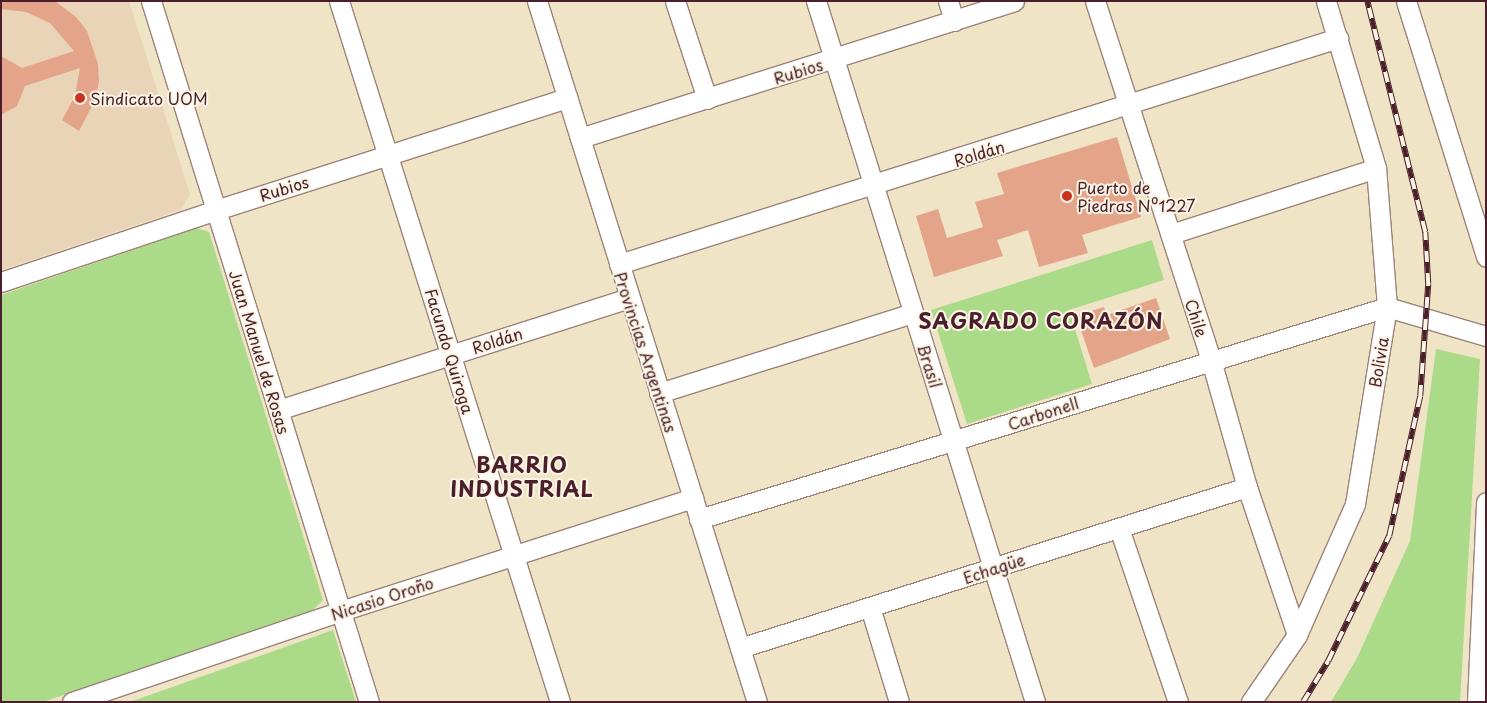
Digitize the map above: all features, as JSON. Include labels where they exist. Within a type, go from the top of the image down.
[{"type":"street","name":"Juan Manuel de Rosas","points":[[151,1],[369,702]]},
{"type":"street","name":"Facundo Quiroga","points":[[340,1],[560,702]]},
{"type":"street","name":"Provincias Argentinas","points":[[537,1],[755,701]]},
{"type":"street","points":[[675,1],[707,99]]},
{"type":"street","name":"Brasil","points":[[816,1],[1035,702]]},
{"type":"street","points":[[948,1],[954,21]]},
{"type":"street","name":"Rubios","points":[[580,138],[1014,1]]},
{"type":"street","name":"Chile","points":[[1094,1],[1211,360],[1247,487],[1297,635]]},
{"type":"street","name":"Bolivia","points":[[1251,702],[1297,635],[1355,504],[1387,307],[1376,168],[1326,1]]},
{"type":"street","points":[[1406,1],[1481,224],[1486,257]]},
{"type":"street","name":"Roldán","points":[[619,264],[1127,106],[1338,38]]},
{"type":"street","name":"Rubios","points":[[1,282],[216,210],[568,98]]},
{"type":"street","points":[[1171,234],[1376,168]]},
{"type":"street","name":"Roldán","points":[[278,410],[629,298]]},
{"type":"street","points":[[1387,307],[1486,336]]},
{"type":"street","name":"Carbonell","points":[[699,519],[1387,307]]},
{"type":"street","points":[[659,394],[913,313]]},
{"type":"street","name":"Echagüe","points":[[740,648],[1247,487]]},
{"type":"street","name":"Nicasio Oroño","points":[[72,702],[341,611],[693,498]]},
{"type":"street","points":[[1477,702],[1486,502]]},
{"type":"street","points":[[1119,528],[1178,702]]},
{"type":"street","points":[[870,607],[899,702]]},
{"type":"shaded area","name":"Sindicato UOM","points":[[1,1],[129,1],[190,194],[180,210],[1,270]]},
{"type":"green space","points":[[197,228],[209,232],[323,600],[313,610],[43,702],[1,702],[1,295]]},
{"type":"green space","points":[[1152,240],[1164,280],[1069,310],[1092,384],[967,424],[931,310]]},
{"type":"green space","points":[[1436,349],[1480,359],[1460,702],[1331,702],[1357,658],[1410,541]]},
{"type":"green space","points":[[333,630],[356,702],[130,702]]},
{"type":"building","points":[[1,1],[55,1],[76,17],[87,31],[98,64],[99,82],[95,100],[79,131],[62,120],[75,96],[80,68],[25,86],[17,106],[1,115],[1,56],[22,68],[74,51],[50,23],[26,12],[1,9]]},
{"type":"building","name":"Puerto de Piedras Nº1227","points":[[1117,137],[1141,217],[1082,235],[1088,253],[1039,267],[1028,230],[997,240],[1003,256],[934,277],[916,216],[938,209],[947,238],[983,227],[975,202],[1004,194],[997,173]]},
{"type":"building","points":[[1156,298],[1170,339],[1094,368],[1076,316],[1104,307],[1107,315]]},
{"type":"railway","points":[[1303,702],[1328,661],[1389,536],[1420,396],[1428,284],[1425,232],[1367,1]]},
{"type":"place","name":"Sindicato UOM","points":[[80,98]]},
{"type":"place","name":"Puerto de Piedras Nº1227","points":[[1067,196]]},
{"type":"district","name":"SAGRADO CORAZÓN","points":[[1041,320]]},
{"type":"district","name":"BARRIO INDUSTRIAL","points":[[522,476]]}]
